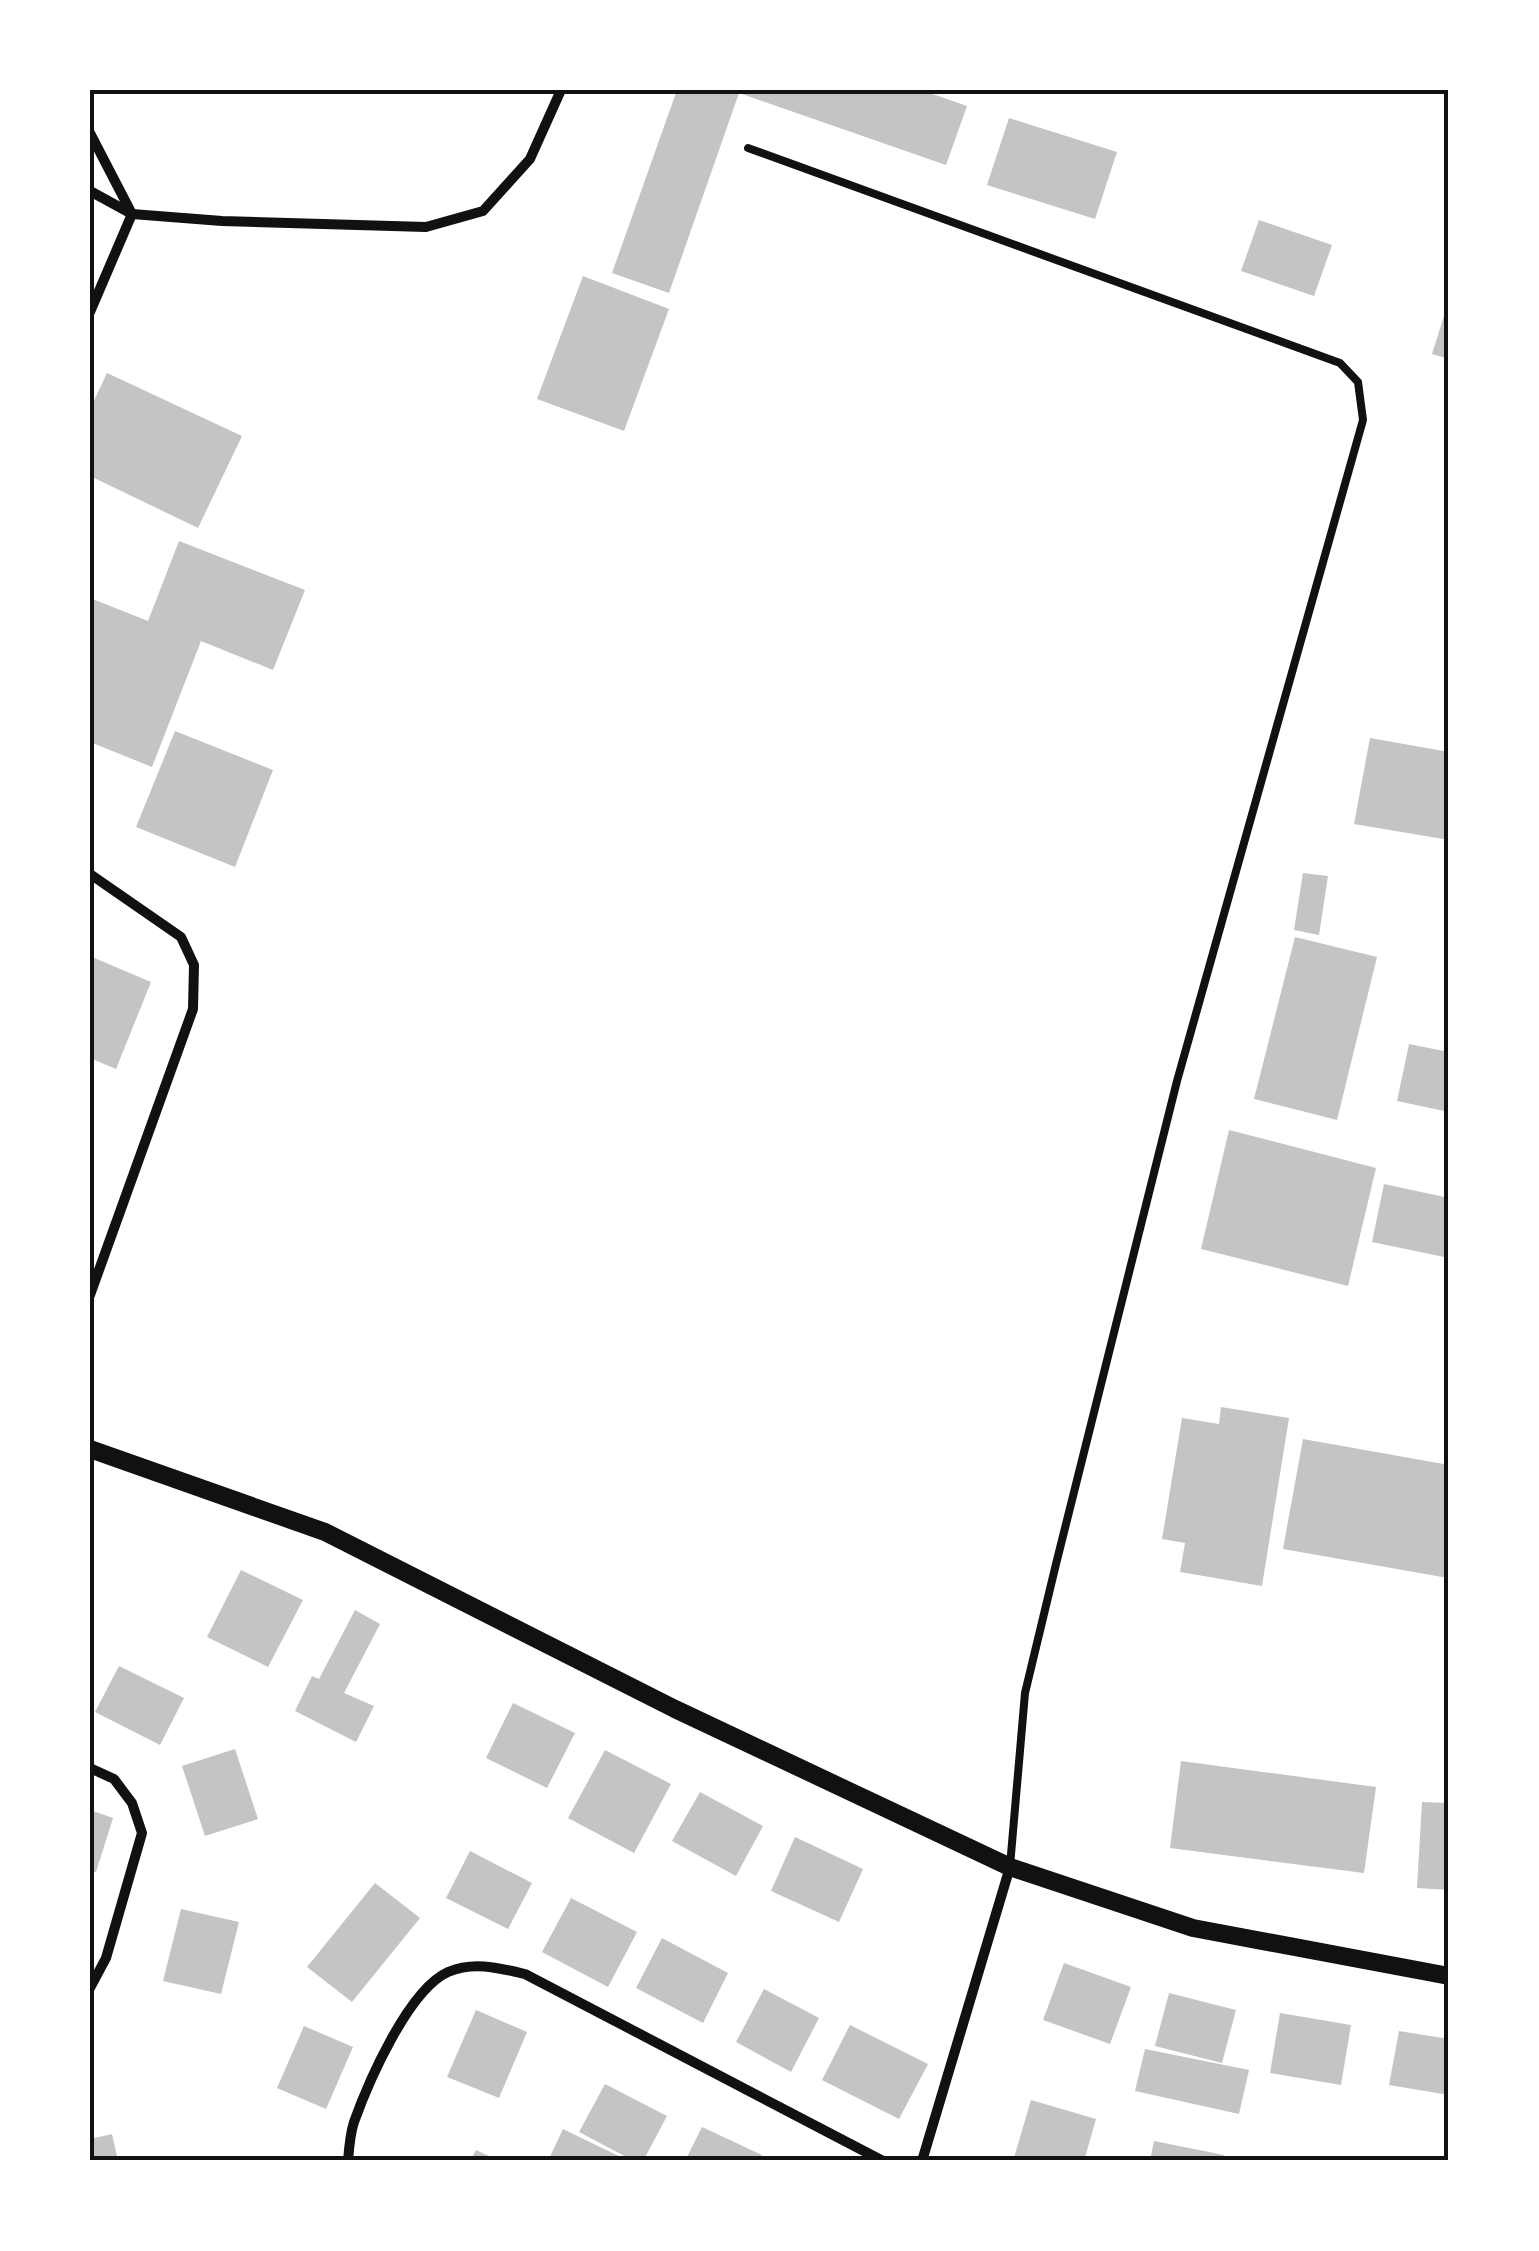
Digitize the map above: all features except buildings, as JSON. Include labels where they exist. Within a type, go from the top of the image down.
[{"type":"street","points":[[90,191],[132,214],[222,222],[426,227],[483,211],[530,159],[561,90]]},
{"type":"street","points":[[90,133],[132,214]]},
{"type":"street","points":[[90,312],[132,214]]},
{"type":"street","points":[[90,874],[182,937],[194,965],[193,1009],[90,1295]]},
{"type":"street","points":[[90,1449],[325,1532],[675,1708],[1010,1867],[1194,1928],[1449,1976]]},
{"type":"street","points":[[90,1768],[114,1778],[132,1803],[142,1834],[106,1958],[90,1988]]},
{"type":"street","points":[[922,2161],[1010,1867]]},
{"type":"street","points":[[348,2161],[352,2126],[384,2055],[418,1997],[446,1973],[481,1965],[524,1974],[883,2161]]},
{"type":"lane","points":[[748,148],[1340,363],[1358,382],[1363,420],[1177,1081],[1026,1693],[1010,1867]]}]
